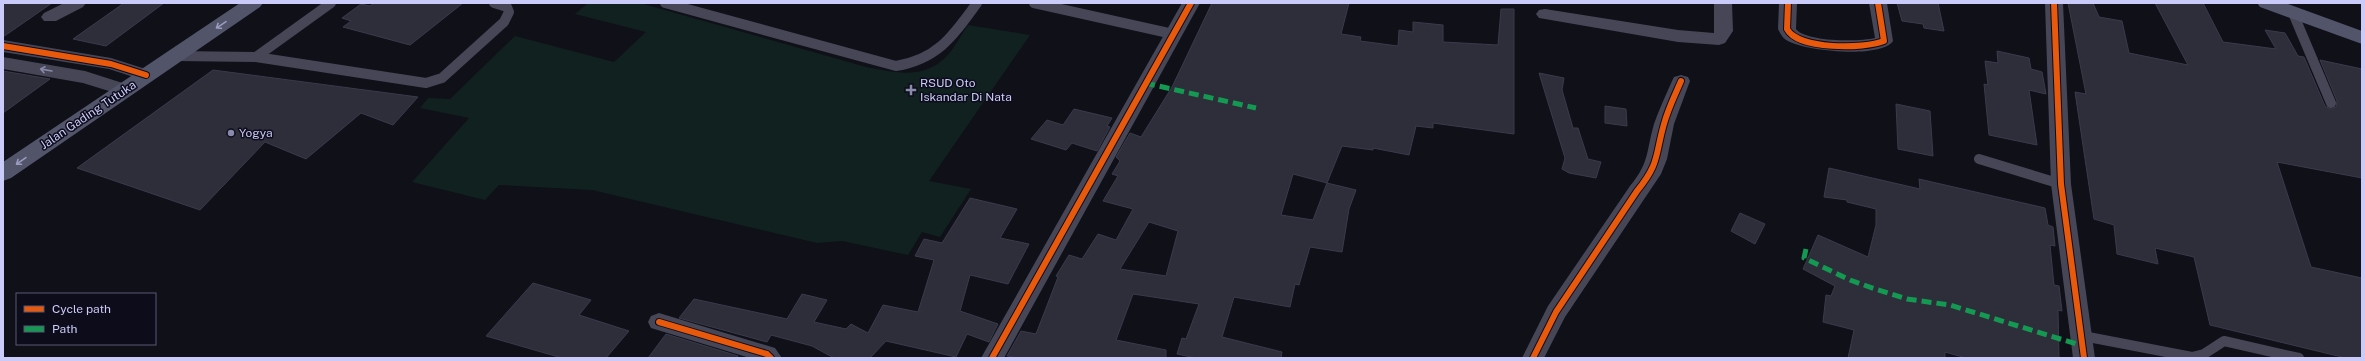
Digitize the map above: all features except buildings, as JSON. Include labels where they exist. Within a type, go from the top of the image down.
[{"type":"main road","name":"Jalan Gading Tutuka","points":[[3,173],[139,72],[228,3]]},
{"type":"main road","name":"Jalan Gading Tutuka","points":[[139,72],[175,56],[253,3]]},
{"type":"main road","points":[[2266,3],[2362,38]]},
{"type":"main road","name":"Jalan Gading Tutuka","points":[[3,156],[117,87]]},
{"type":"street","points":[[50,17],[77,3]]},
{"type":"street","points":[[992,358],[1191,3]]},
{"type":"street","points":[[1544,14],[1678,36],[1719,39],[1724,31],[1723,3]]},
{"type":"street","points":[[1788,3],[1787,29],[1795,38],[1810,42],[1859,45],[1878,45],[1884,41],[1878,3]]},
{"type":"street","points":[[2054,3],[2061,184],[2084,358]]},
{"type":"street","points":[[3,46],[111,64],[139,72]]},
{"type":"street","points":[[3,63],[85,77],[117,87]]},
{"type":"street","points":[[1532,358],[1556,312],[1637,191],[1651,174],[1658,159],[1664,124],[1681,81]]},
{"type":"street","points":[[659,322],[767,354],[771,358]]},
{"type":"lane","points":[[256,57],[331,3]]},
{"type":"lane","points":[[175,56],[256,57],[426,83],[442,78],[504,22],[509,12],[507,6],[494,3]]},
{"type":"lane","points":[[665,3],[896,66],[912,64],[925,60],[946,45],[977,3]]},
{"type":"lane","points":[[1034,3],[1173,34]]},
{"type":"lane","points":[[2293,13],[2331,103]]},
{"type":"lane","points":[[1979,159],[2061,184]]},
{"type":"lane","points":[[2082,336],[2192,357],[2208,353],[2219,342],[2224,341],[2300,358]]},
{"type":"shaded area","points":[[588,3],[640,3],[866,67],[907,73],[927,69],[936,65],[945,58],[968,25],[1030,35],[929,181],[971,189],[940,237],[922,232],[908,255],[842,241],[817,243],[592,190],[499,185],[485,200],[412,182],[469,118],[420,108],[428,98],[450,99],[515,36],[614,62],[646,32],[575,14]]},
{"type":"marked path","points":[[1145,83],[1256,108]]},
{"type":"marked path","points":[[1806,249],[1804,258],[1850,280],[1875,289],[1907,299],[1950,305],[2083,346]]},
{"type":"cycle path","points":[[992,358],[1191,3]]},
{"type":"cycle path","points":[[1788,3],[1787,29],[1790,34],[1803,41],[1841,46],[1877,44],[1884,41],[1878,3]]},
{"type":"cycle path","points":[[2054,3],[2061,184],[2084,358]]},
{"type":"cycle path","points":[[3,46],[111,64],[146,75]]},
{"type":"cycle path","points":[[1533,358],[1556,312],[1637,191],[1651,174],[1657,159],[1664,124],[1681,81]]},
{"type":"cycle path","points":[[659,322],[767,354],[771,358]]},
{"type":"place","name":"RSUD Oto Iskandar Di Nata","points":[[911,90]]},
{"type":"place","name":"Yogya","points":[[231,133]]}]
